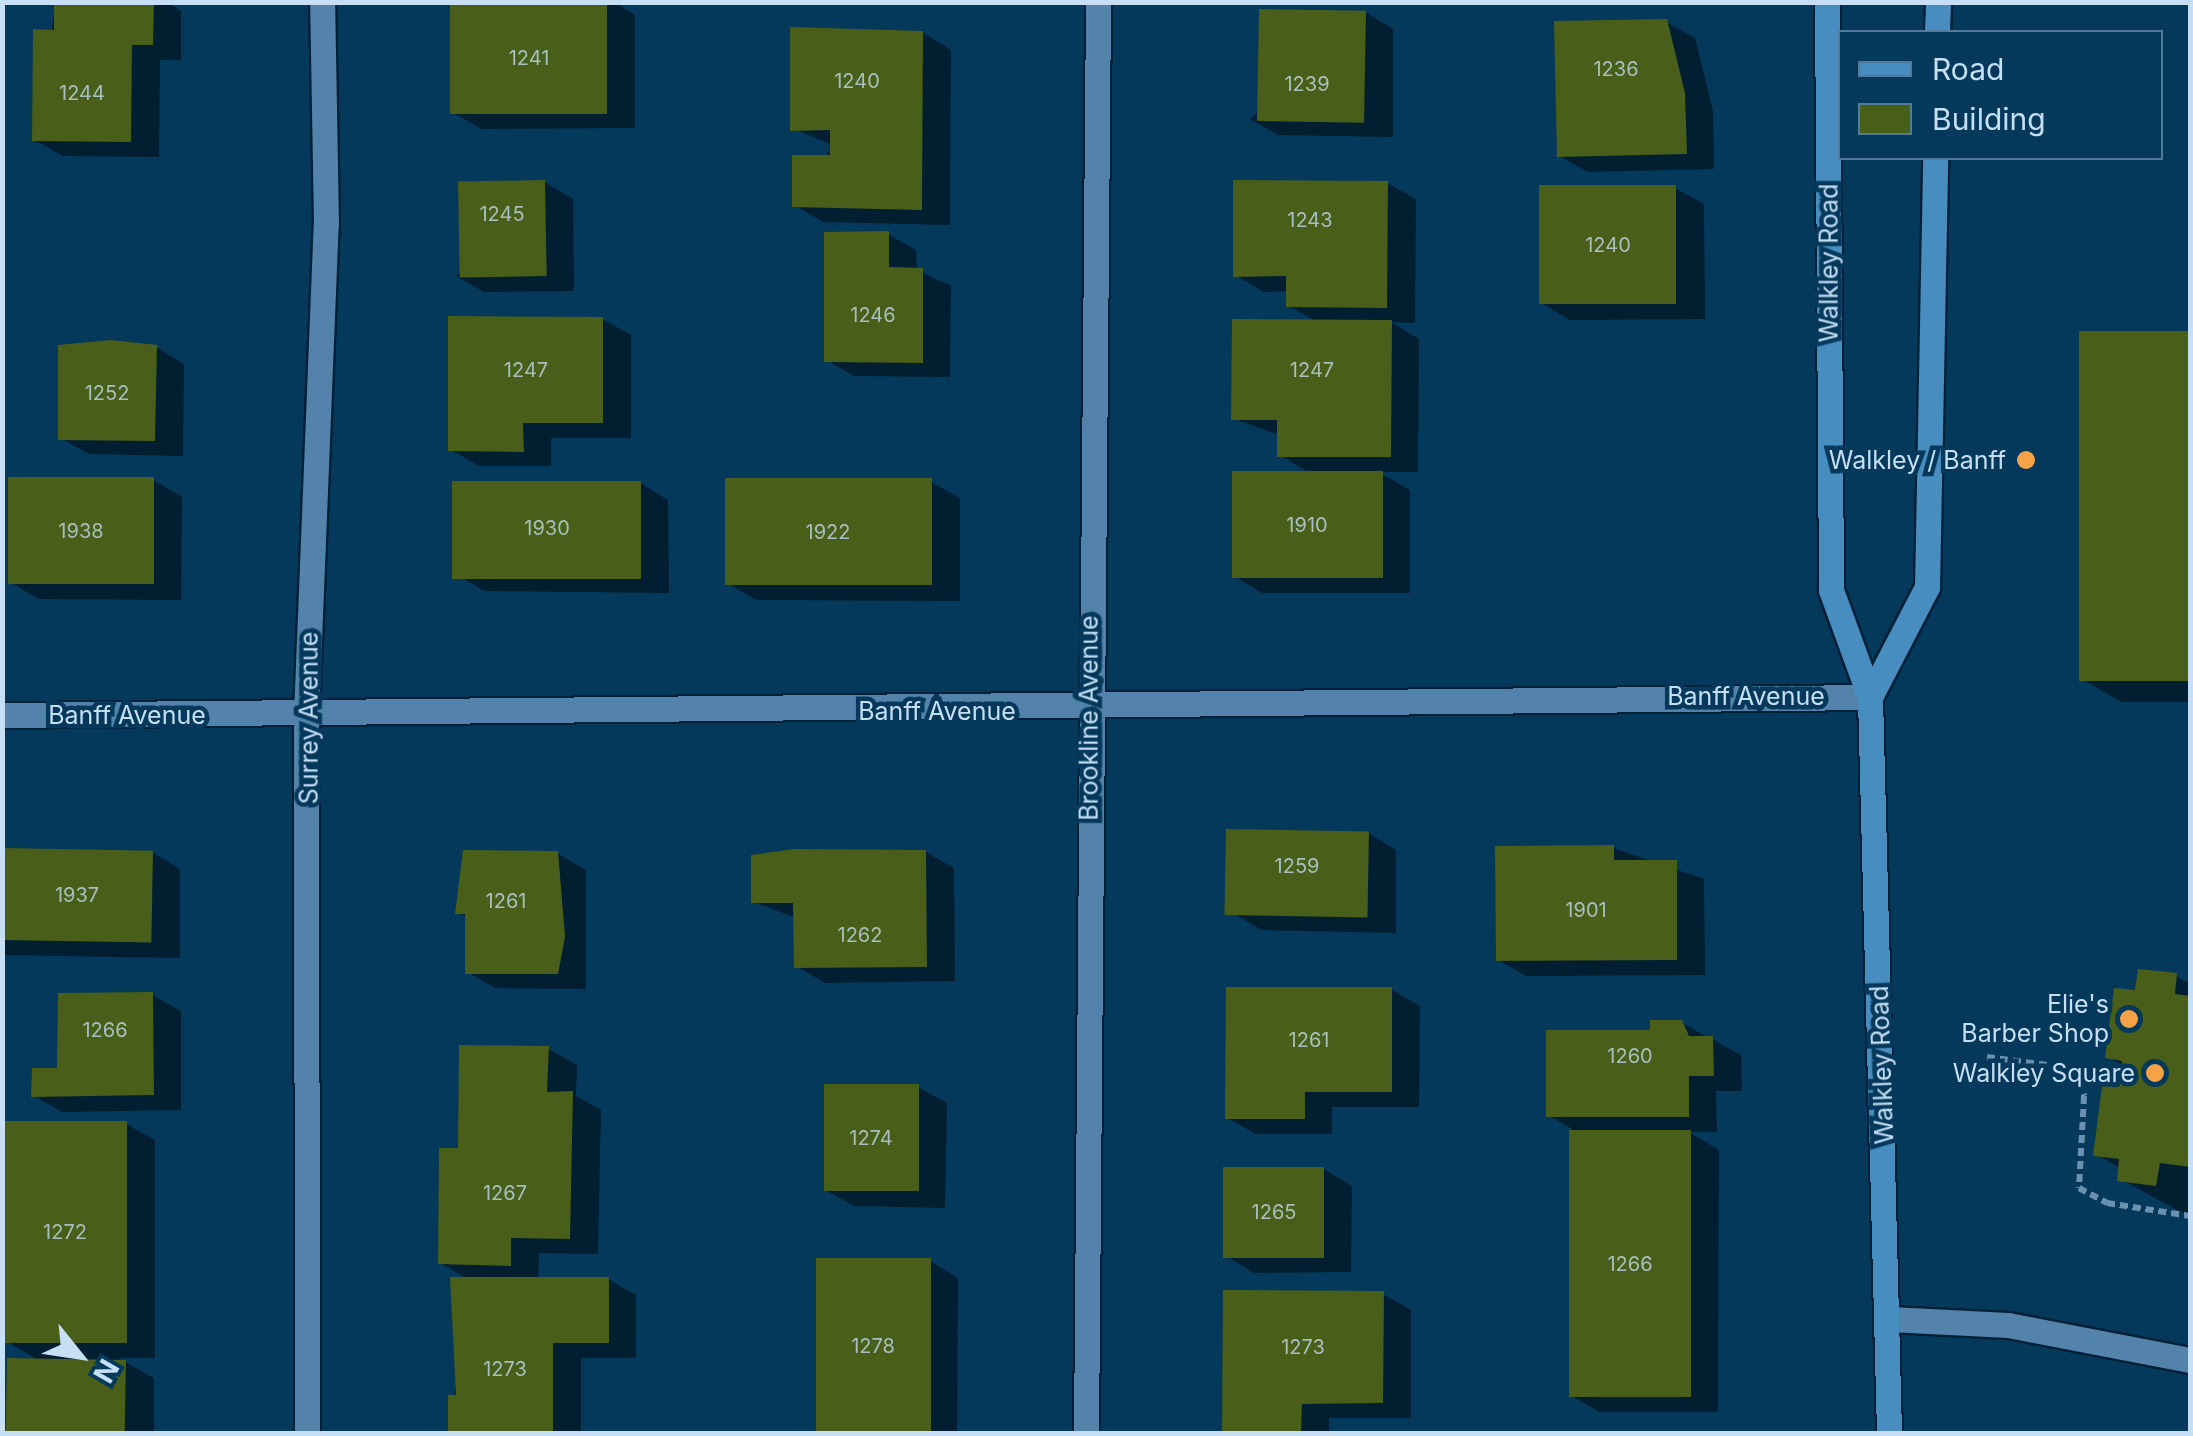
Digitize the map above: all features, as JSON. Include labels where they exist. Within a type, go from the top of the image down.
[{"type":"main road","name":"Walkley Road","points":[[1827,2],[1831,590],[1870,697],[1890,1319],[1889,1434]]},
{"type":"main road","points":[[1937,30],[1938,2]]},
{"type":"main road","name":"Walkley Road","points":[[1870,697],[1927,587],[1935,160]]},
{"type":"street","name":"Surrey Avenue","points":[[307,1434],[306,715],[326,224],[322,2]]},
{"type":"street","name":"Brookline Avenue","points":[[1086,1434],[1098,2]]},
{"type":"street","name":"Banff Avenue","points":[[2,715],[1091,710],[1870,697]]},
{"type":"street","points":[[1890,1319],[2008,1324],[2190,1360]]},
{"type":"path","points":[[1987,1058],[2076,1069],[2084,1096],[2079,1188],[2107,1203],[2190,1216]]},
{"type":"building","points":[[54,2],[154,2],[153,45],[132,45],[131,142],[32,141],[33,29],[54,30]]},
{"type":"building","points":[[450,2],[607,2],[607,114],[450,114]]},
{"type":"building","points":[[1259,9],[1366,11],[1364,123],[1257,121]]},
{"type":"building","points":[[1667,19],[1685,93],[1687,154],[1557,157],[1554,21]]},
{"type":"building","points":[[790,27],[923,31],[922,210],[792,207],[792,155],[830,155],[830,130],[790,131]]},
{"type":"building","points":[[545,180],[547,276],[460,278],[458,182]]},
{"type":"building","points":[[1233,180],[1388,181],[1387,308],[1286,307],[1286,276],[1233,277]]},
{"type":"building","points":[[1539,185],[1676,185],[1676,304],[1539,304]]},
{"type":"building","points":[[889,231],[889,267],[923,268],[923,363],[824,362],[824,232]]},
{"type":"building","points":[[448,316],[603,317],[603,423],[523,423],[524,452],[448,451]]},
{"type":"building","points":[[1232,319],[1392,320],[1391,457],[1277,457],[1277,420],[1231,420]]},
{"type":"building","points":[[2079,331],[2190,331],[2190,681],[2079,681]]},
{"type":"building","points":[[111,340],[157,345],[155,441],[58,440],[58,345]]},
{"type":"building","points":[[1232,471],[1383,471],[1383,578],[1232,578]]},
{"type":"building","points":[[8,477],[154,477],[154,584],[8,584]]},
{"type":"building","points":[[725,478],[932,478],[932,585],[725,585]]},
{"type":"building","points":[[452,481],[641,481],[641,579],[452,579]]},
{"type":"building","points":[[1226,829],[1369,831],[1367,917],[1224,915]]},
{"type":"building","points":[[1614,845],[1614,860],[1677,860],[1677,960],[1496,961],[1495,846]]},
{"type":"building","points":[[2,848],[153,851],[151,943],[2,940]]},
{"type":"building","points":[[794,849],[926,850],[927,967],[794,968],[793,903],[751,903],[751,855]]},
{"type":"building","points":[[463,850],[558,851],[565,937],[558,974],[465,974],[465,914],[455,914]]},
{"type":"building","name":"Walkley Square","points":[[2138,969],[2177,973],[2175,994],[2190,996],[2190,1167],[2160,1163],[2156,1186],[2117,1181],[2119,1159],[2093,1156],[2102,1086],[2118,1087],[2122,1061],[2105,1058],[2114,988],[2135,990]]},
{"type":"building","points":[[1226,987],[1392,987],[1392,1092],[1305,1092],[1305,1119],[1225,1119]]},
{"type":"building","points":[[153,992],[154,1095],[31,1097],[32,1068],[57,1068],[58,993]]},
{"type":"building","points":[[1650,1020],[1682,1020],[1689,1036],[1713,1036],[1714,1076],[1689,1076],[1689,1117],[1546,1117],[1546,1030],[1650,1030]]},
{"type":"building","points":[[459,1045],[549,1046],[547,1092],[573,1091],[570,1239],[511,1238],[511,1266],[438,1264],[439,1148],[458,1148]]},
{"type":"building","points":[[824,1084],[919,1084],[919,1191],[824,1191]]},
{"type":"building","points":[[3,1121],[127,1121],[127,1343],[3,1343]]},
{"type":"building","points":[[1569,1130],[1691,1130],[1691,1397],[1569,1397]]},
{"type":"building","points":[[1223,1167],[1324,1167],[1324,1258],[1223,1258]]},
{"type":"building","points":[[816,1258],[931,1258],[931,1434],[816,1434]]},
{"type":"building","points":[[450,1277],[609,1277],[609,1343],[553,1343],[553,1434],[448,1431],[448,1395],[456,1395]]},
{"type":"building","points":[[1223,1290],[1384,1291],[1383,1403],[1302,1404],[1301,1434],[1222,1433]]},
{"type":"building","points":[[7,1358],[126,1360],[125,1434],[6,1434]]},
{"type":"place","name":"Walkley / Banff","points":[[2026,460]]},
{"type":"place","name":"Elie's Barber Shop","points":[[2129,1019]]},
{"type":"place","name":"Walkley Square","points":[[2155,1073]]}]
